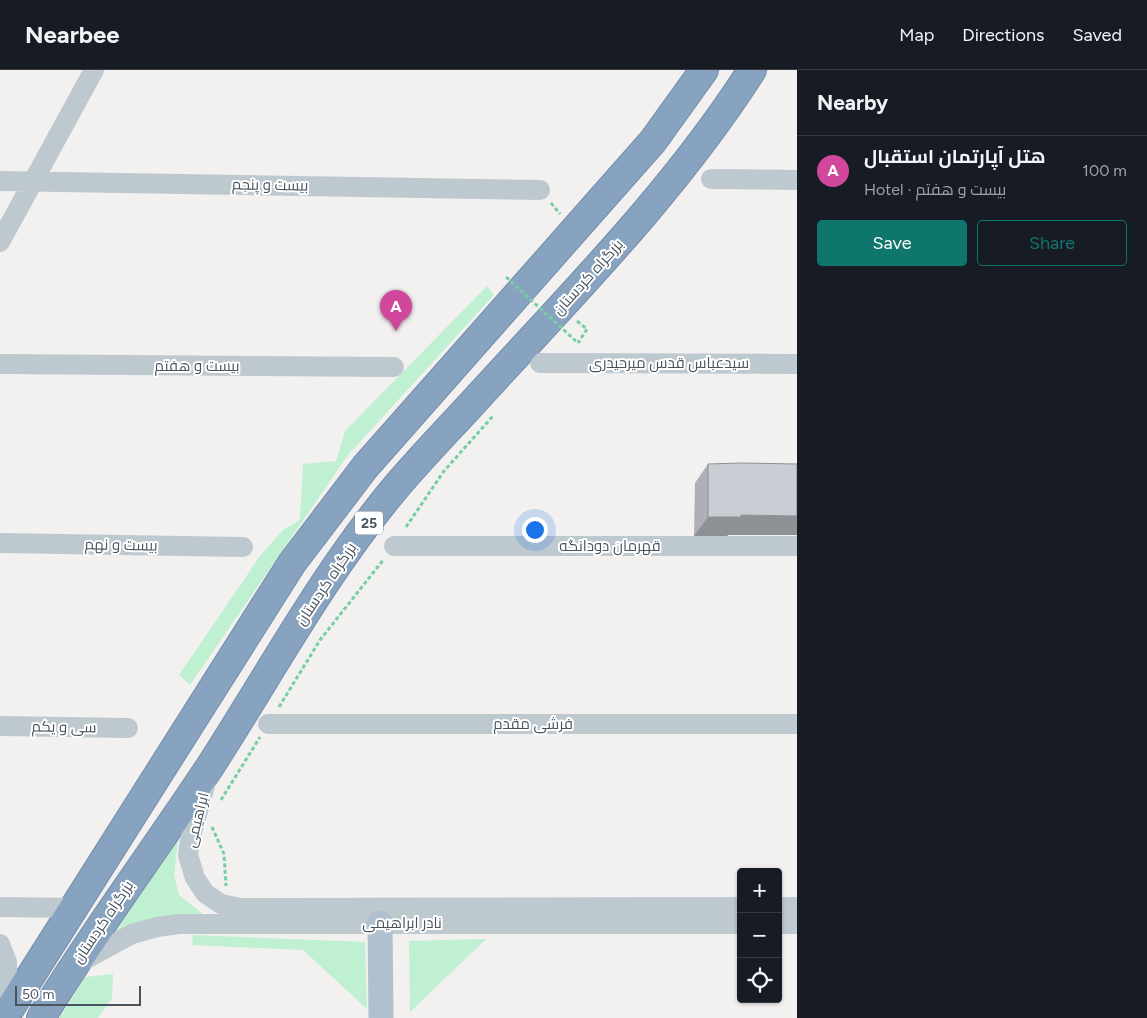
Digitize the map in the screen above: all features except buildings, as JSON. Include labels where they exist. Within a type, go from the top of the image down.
[{"type":"highway","name":"بزرگراه کردستان","points":[[6,1016],[292,563],[365,467],[652,141],[704,70]]},
{"type":"highway","name":"بزرگراه کردستان","points":[[41,1018],[73,966],[211,765],[287,641],[336,568],[396,487],[638,222],[693,154],[752,70]]},
{"type":"main road","points":[[381,1018],[389,916]]},
{"type":"main road","points":[[389,916],[398,1018]]},
{"type":"street","points":[[0,242],[94,70]]},
{"type":"street","points":[[711,179],[797,180]]},
{"type":"street","name":"بیست و پنجم","points":[[0,181],[540,190]]},
{"type":"street","name":"سیدعباس قدس میرحیدری","points":[[540,363],[797,364]]},
{"type":"street","name":"بیست و هفتم","points":[[0,364],[394,367]]},
{"type":"street","name":"بیست و نهم","points":[[0,543],[242,547]]},
{"type":"street","name":"قهرمان دودانگه","points":[[394,546],[797,546]]},
{"type":"street","name":"فرشی مقدم","points":[[268,724],[797,724]]},
{"type":"street","name":"سی و یکم","points":[[0,726],[128,728]]},
{"type":"street","name":"ابراهیمی","points":[[211,765],[190,840],[188,855],[195,878],[205,893],[221,904],[241,908]]},
{"type":"street","points":[[0,907],[74,908]]},
{"type":"street","name":"نادر ابراهیمی","points":[[73,966],[132,934],[157,927],[179,924],[389,916],[737,907]]},
{"type":"street","points":[[782,907],[797,907]]},
{"type":"street","name":"نادر ابراهیمی","points":[[241,908],[389,916],[737,924]]},
{"type":"street","points":[[782,924],[797,924]]},
{"type":"street","points":[[0,944],[7,962],[6,1016]]},
{"type":"path","points":[[540,190],[574,231]]},
{"type":"path","points":[[506,276],[578,343],[587,329]]},
{"type":"path","points":[[218,803],[268,724]]},
{"type":"path","points":[[209,819],[224,854],[227,897],[241,908]]},
{"type":"green space","points":[[487,286],[494,295],[348,455],[190,685],[179,675],[260,556],[283,530],[300,520],[303,464],[336,461],[345,431]]},
{"type":"green space","points":[[179,833],[174,875],[179,895],[208,918],[113,936]]},
{"type":"green space","points":[[193,935],[365,942],[367,1009],[303,950],[192,945]]},
{"type":"green space","points":[[486,939],[410,1012],[409,941]]},
{"type":"green space","points":[[113,974],[112,998],[98,1018],[60,1018],[85,977]]},
{"type":"place","name":"هتل آپارتمان استقبال","points":[[396,331]]}]
